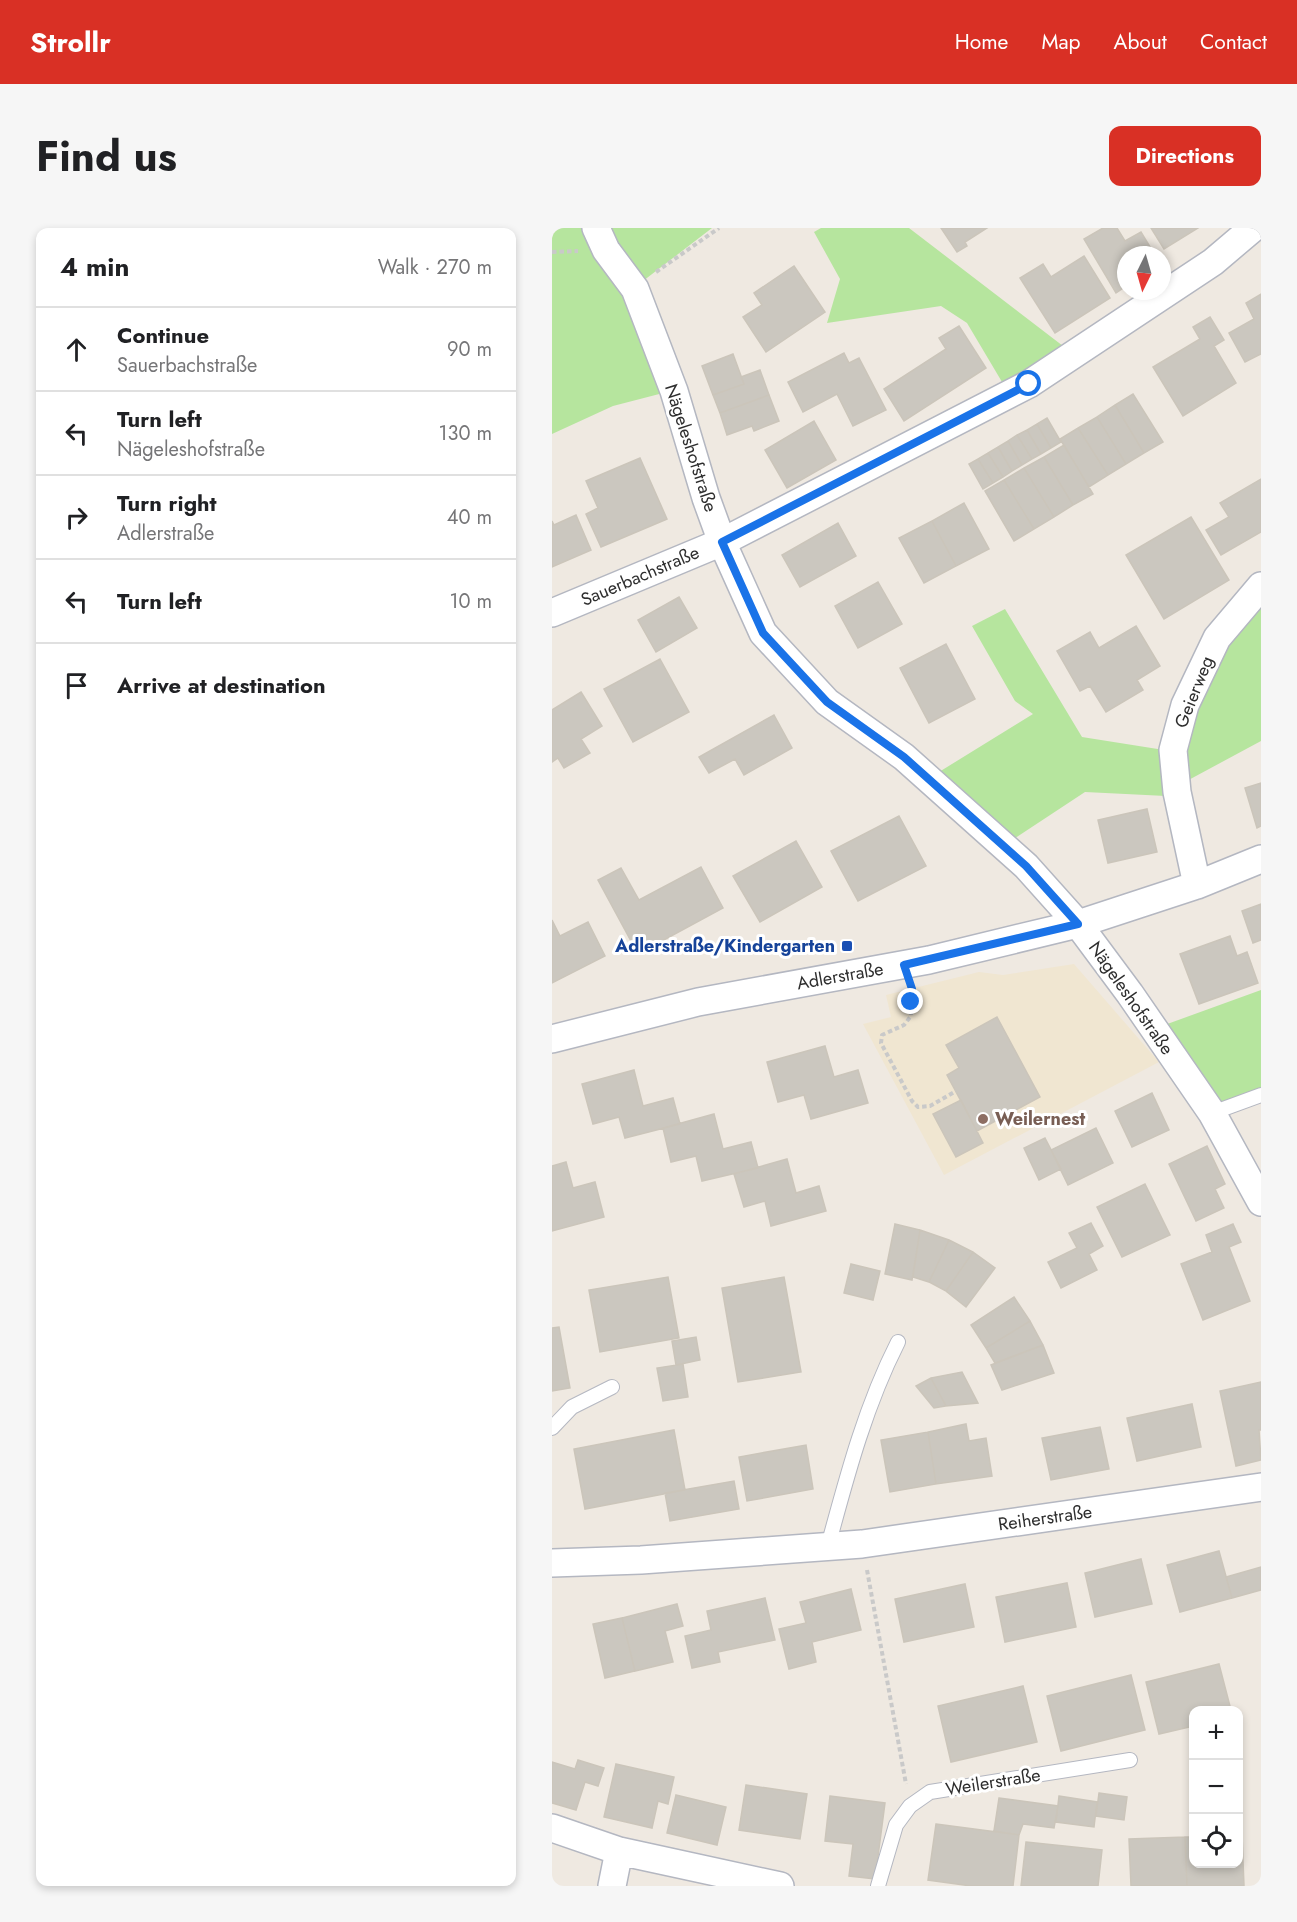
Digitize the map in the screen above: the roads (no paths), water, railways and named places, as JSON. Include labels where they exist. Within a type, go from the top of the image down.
[{"type":"street","name":"Sauerbachstraße","points":[[552,613],[722,542],[1029,384],[1213,262],[1253,228]]},
{"type":"street","name":"Nägeleshofstraße","points":[[600,237],[635,289],[674,391],[706,498],[722,542],[763,633],[827,702],[904,757],[1026,866],[1078,924],[1130,994],[1212,1113],[1261,1202]]},
{"type":"street","name":"Geierweg","points":[[1197,885],[1177,792],[1173,750],[1185,705],[1217,638],[1261,586]]},
{"type":"street","name":"Adlerstraße","points":[[552,1039],[698,1002],[904,965],[1078,924],[1197,885],[1261,859]]},
{"type":"street","name":"Reiherstraße","points":[[552,1563],[641,1560],[862,1544],[1261,1487]]},
{"type":"street","points":[[552,1827],[619,1851],[780,1886]]},
{"type":"street","points":[[612,1886],[619,1851]]},
{"type":"lane","points":[[1212,1113],[1261,1095]]},
{"type":"lane","points":[[828,1546],[853,1454],[881,1375],[898,1342]]},
{"type":"lane","points":[[552,1428],[572,1407],[612,1387]]},
{"type":"lane","name":"Weilerstraße","points":[[878,1886],[896,1825],[910,1806],[930,1792],[1130,1760]]},
{"type":"place","name":"Adlerstraße/Kindergarten","points":[[847,946]]},
{"type":"place","name":"Weilernest","points":[[983,1119]]}]
